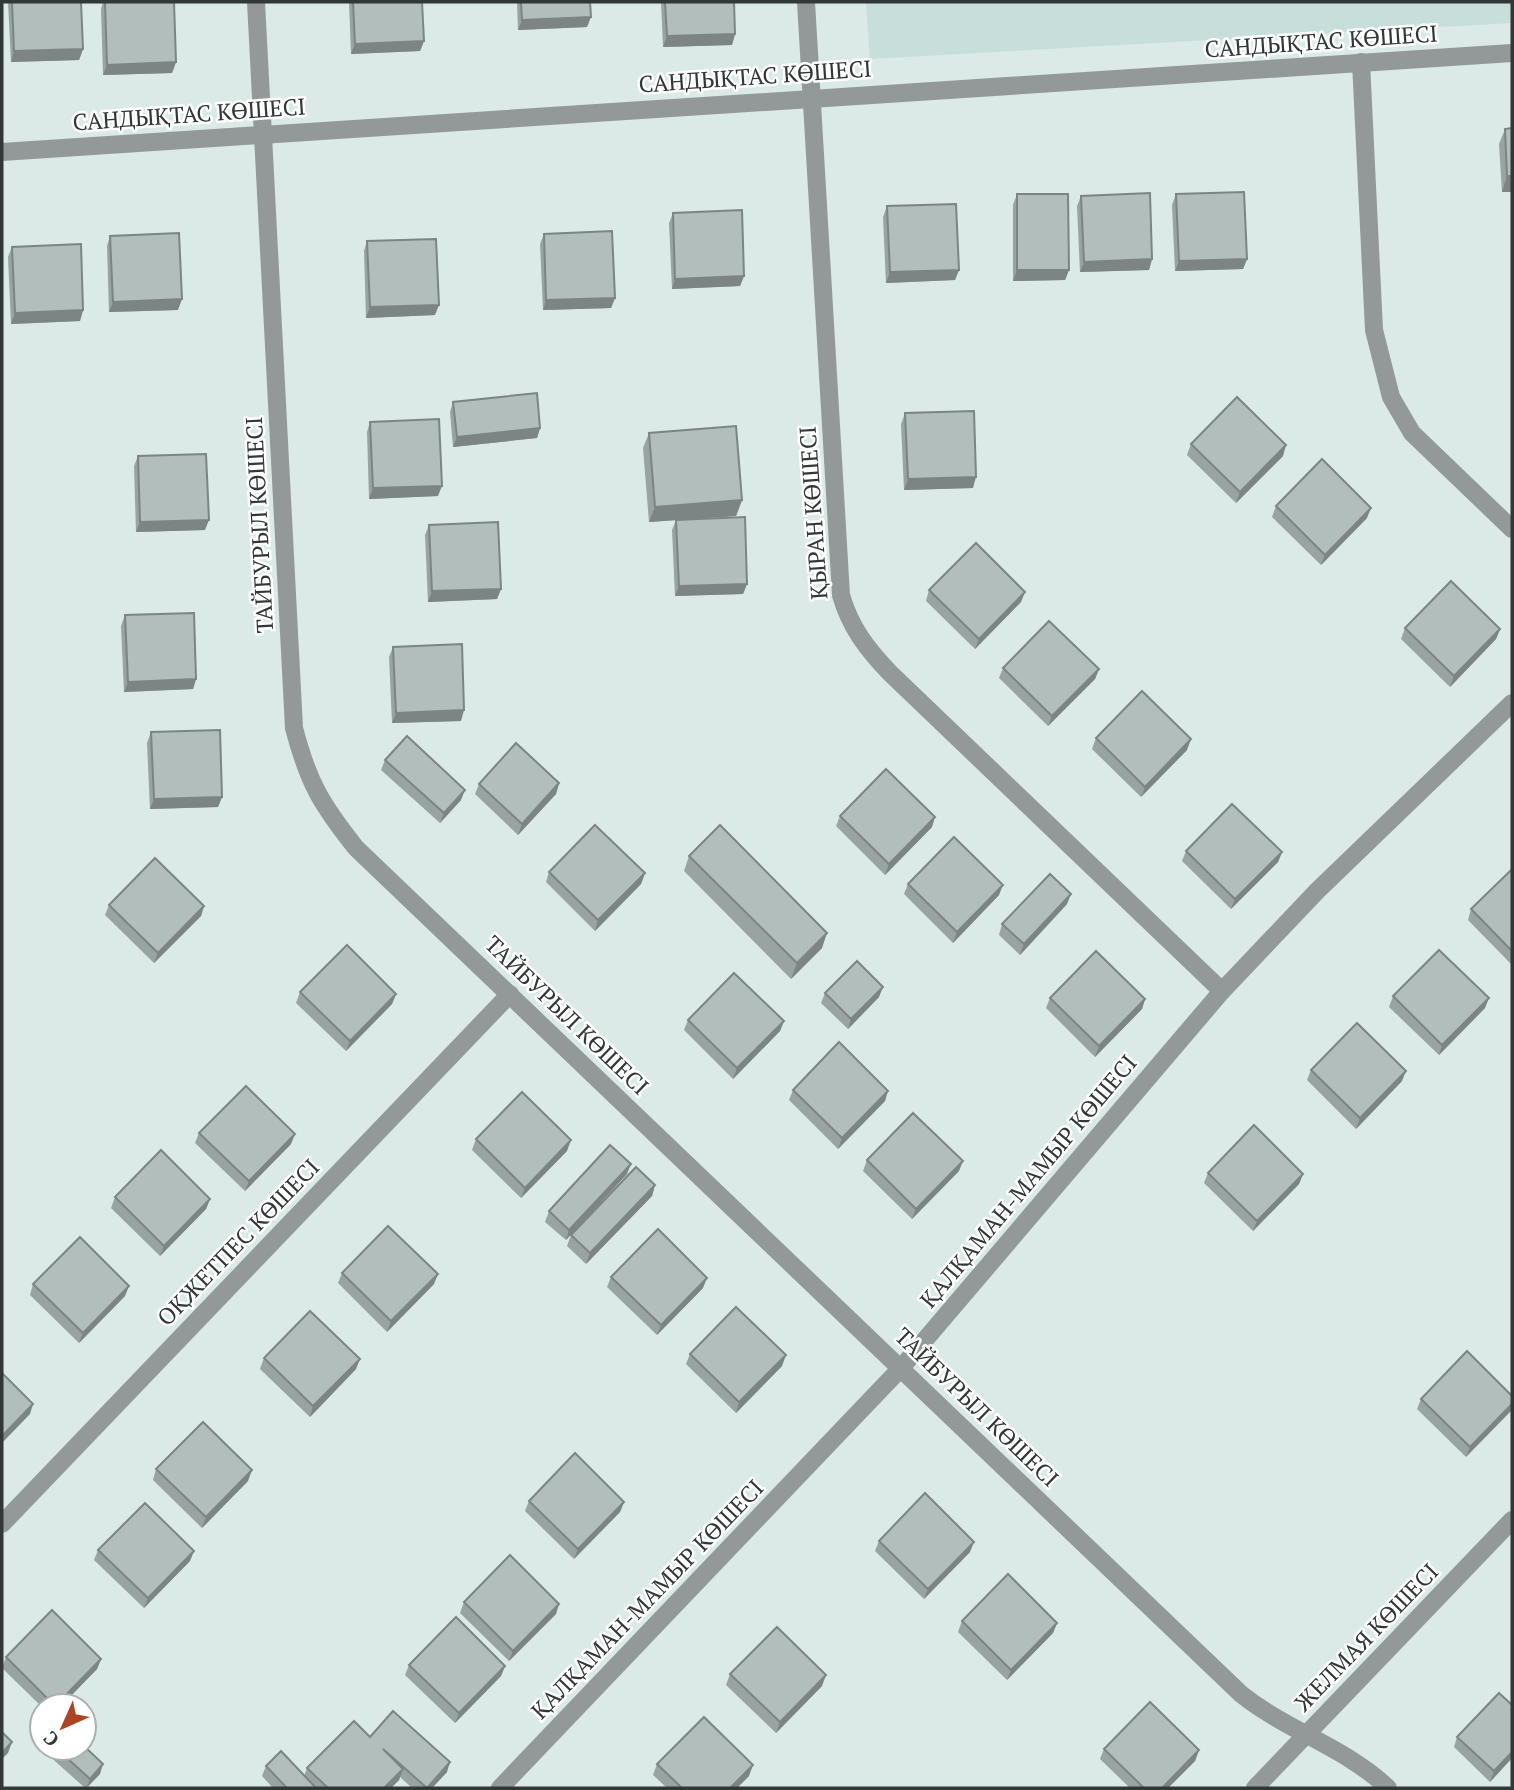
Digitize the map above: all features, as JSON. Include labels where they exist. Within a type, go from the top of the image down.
[{"type":"street","name":"ТАЙБУРЫЛ КӨШЕСІ","points":[[256,2],[294,728],[305,772],[328,814],[356,848],[1241,1694],[1266,1714],[1308,1733],[1369,1770],[1388,1788]]},
{"type":"street","name":"ҚЫРАН КӨШЕСІ","points":[[806,2],[841,595],[847,614],[864,647],[1222,991]]},
{"type":"street","name":"САНДЫҚТАС КӨШЕСІ","points":[[2,152],[1512,53]]},
{"type":"street","points":[[1362,62],[1374,330],[1391,397],[1412,433],[1512,529]]},
{"type":"street","name":"ҚАЛҚАМАН-МАМЫР КӨШЕСІ","points":[[500,1788],[901,1368],[1222,991],[1317,891],[1512,703]]},
{"type":"street","name":"ОҚЖЕТПЕС КӨШЕСІ","points":[[2,1524],[510,994]]},
{"type":"street","name":"ЖЕЛМАЯ КӨШЕСІ","points":[[1255,1788],[1512,1520]]},
{"type":"shaded area","points":[[866,2],[1512,2],[1512,23],[870,59]]},
{"type":"building","points":[[12,2],[81,2],[83,49],[14,51]]},
{"type":"building","points":[[105,2],[174,2],[176,62],[107,65]]},
{"type":"building","points":[[353,2],[422,2],[424,41],[355,44]]},
{"type":"building","points":[[521,2],[590,2],[591,17],[522,20]]},
{"type":"building","points":[[665,2],[734,2],[735,34],[667,36]]},
{"type":"building","points":[[1512,128],[1512,176],[1507,176],[1505,129]]},
{"type":"building","points":[[1244,192],[1247,259],[1179,261],[1176,194]]},
{"type":"building","points":[[1150,193],[1152,259],[1084,262],[1081,196]]},
{"type":"building","points":[[1017,194],[1068,194],[1069,270],[1017,270]]},
{"type":"building","points":[[956,204],[959,270],[890,272],[887,206]]},
{"type":"building","points":[[742,210],[744,276],[675,279],[673,213]]},
{"type":"building","points":[[612,231],[615,298],[546,300],[544,234]]},
{"type":"building","points":[[179,233],[182,299],[113,302],[110,236]]},
{"type":"building","points":[[436,239],[439,305],[370,307],[367,241]]},
{"type":"building","points":[[81,244],[83,310],[15,313],[12,247]]},
{"type":"building","points":[[537,393],[540,428],[457,437],[453,402]]},
{"type":"building","points":[[1237,397],[1286,445],[1240,492],[1191,444]]},
{"type":"building","points":[[974,411],[976,477],[908,479],[905,413]]},
{"type":"building","points":[[439,419],[442,486],[373,488],[370,422]]},
{"type":"building","points":[[736,426],[742,500],[655,507],[649,433]]},
{"type":"building","points":[[206,454],[209,520],[140,522],[138,456]]},
{"type":"building","points":[[1322,459],[1371,508],[1325,555],[1276,506]]},
{"type":"building","points":[[745,517],[747,584],[679,586],[676,520]]},
{"type":"building","points":[[498,522],[501,589],[432,591],[429,525]]},
{"type":"building","points":[[976,543],[1025,592],[979,639],[929,590]]},
{"type":"building","points":[[1451,581],[1500,629],[1454,676],[1405,628]]},
{"type":"building","points":[[194,613],[196,679],[128,682],[125,615]]},
{"type":"building","points":[[1049,621],[1099,669],[1052,716],[1003,668]]},
{"type":"building","points":[[462,644],[464,710],[396,713],[393,647]]},
{"type":"building","points":[[1142,691],[1191,739],[1145,787],[1096,738]]},
{"type":"building","points":[[220,730],[222,797],[154,799],[151,732]]},
{"type":"building","points":[[407,736],[465,790],[444,813],[385,760]]},
{"type":"building","points":[[516,743],[559,783],[522,824],[479,784]]},
{"type":"building","points":[[886,769],[935,817],[889,864],[840,816]]},
{"type":"building","points":[[1232,804],[1282,852],[1235,899],[1186,851]]},
{"type":"building","points":[[595,825],[645,873],[598,920],[549,872]]},
{"type":"building","points":[[720,825],[827,933],[797,963],[689,856]]},
{"type":"building","points":[[954,837],[1003,885],[957,932],[908,884]]},
{"type":"building","points":[[155,858],[204,906],[158,953],[109,905]]},
{"type":"building","points":[[1512,869],[1512,951],[1471,909]]},
{"type":"building","points":[[1050,874],[1071,894],[1024,944],[1002,924]]},
{"type":"building","points":[[347,945],[396,994],[350,1041],[300,992]]},
{"type":"building","points":[[1439,950],[1489,998],[1442,1045],[1393,996]]},
{"type":"building","points":[[1096,951],[1145,999],[1099,1046],[1050,998]]},
{"type":"building","points":[[857,961],[883,987],[851,1019],[825,993]]},
{"type":"building","points":[[734,973],[784,1021],[737,1068],[688,1020]]},
{"type":"building","points":[[1357,1023],[1406,1071],[1360,1118],[1311,1070]]},
{"type":"building","points":[[839,1042],[888,1091],[842,1138],[793,1090]]},
{"type":"building","points":[[246,1086],[295,1134],[249,1181],[199,1133]]},
{"type":"building","points":[[522,1092],[571,1140],[525,1188],[476,1139]]},
{"type":"building","points":[[913,1113],[963,1161],[916,1209],[867,1160]]},
{"type":"building","points":[[1254,1125],[1303,1174],[1257,1221],[1208,1173]]},
{"type":"building","points":[[610,1145],[631,1164],[569,1230],[549,1211]]},
{"type":"building","points":[[161,1150],[210,1199],[164,1246],[115,1197]]},
{"type":"building","points":[[636,1167],[655,1185],[590,1253],[571,1235]]},
{"type":"building","points":[[388,1226],[438,1274],[391,1321],[342,1273]]},
{"type":"building","points":[[658,1229],[707,1278],[661,1325],[611,1277]]},
{"type":"building","points":[[80,1237],[129,1286],[83,1333],[33,1284]]},
{"type":"building","points":[[736,1307],[786,1355],[739,1402],[690,1354]]},
{"type":"building","points":[[310,1311],[360,1359],[313,1406],[264,1358]]},
{"type":"building","points":[[1467,1351],[1512,1396],[1512,1404],[1470,1447],[1421,1399]]},
{"type":"building","points":[[2,1373],[33,1404],[2,1436]]},
{"type":"building","points":[[203,1422],[252,1470],[206,1517],[156,1469]]},
{"type":"building","points":[[575,1453],[624,1502],[578,1549],[529,1501]]},
{"type":"building","points":[[925,1493],[974,1542],[928,1589],[879,1541]]},
{"type":"building","points":[[145,1503],[194,1551],[148,1598],[98,1550]]},
{"type":"building","points":[[510,1555],[559,1604],[513,1651],[464,1602]]},
{"type":"building","points":[[1008,1574],[1057,1623],[1011,1670],[962,1621]]},
{"type":"building","points":[[52,1610],[101,1659],[69,1692],[41,1692],[6,1657]]},
{"type":"building","points":[[456,1617],[505,1666],[459,1713],[409,1665]]},
{"type":"building","points":[[777,1627],[826,1675],[780,1722],[730,1674]]},
{"type":"building","points":[[1499,1693],[1512,1705],[1512,1752],[1494,1771],[1457,1737]]},
{"type":"building","points":[[1150,1702],[1199,1750],[1162,1788],[1144,1788],[1104,1749]]},
{"type":"building","points":[[393,1711],[450,1762],[427,1788],[383,1749],[403,1769],[384,1788],[328,1788],[307,1768],[354,1721],[370,1737]]},
{"type":"building","points":[[704,1717],[753,1765],[730,1788],[682,1788],[657,1764]]},
{"type":"building","points":[[2,1732],[12,1742],[2,1753]]},
{"type":"building","points":[[281,1751],[316,1788],[287,1788],[266,1766]]},
{"type":"building","points":[[98,1759],[103,1764],[90,1779],[71,1762],[98,1762]]}]
